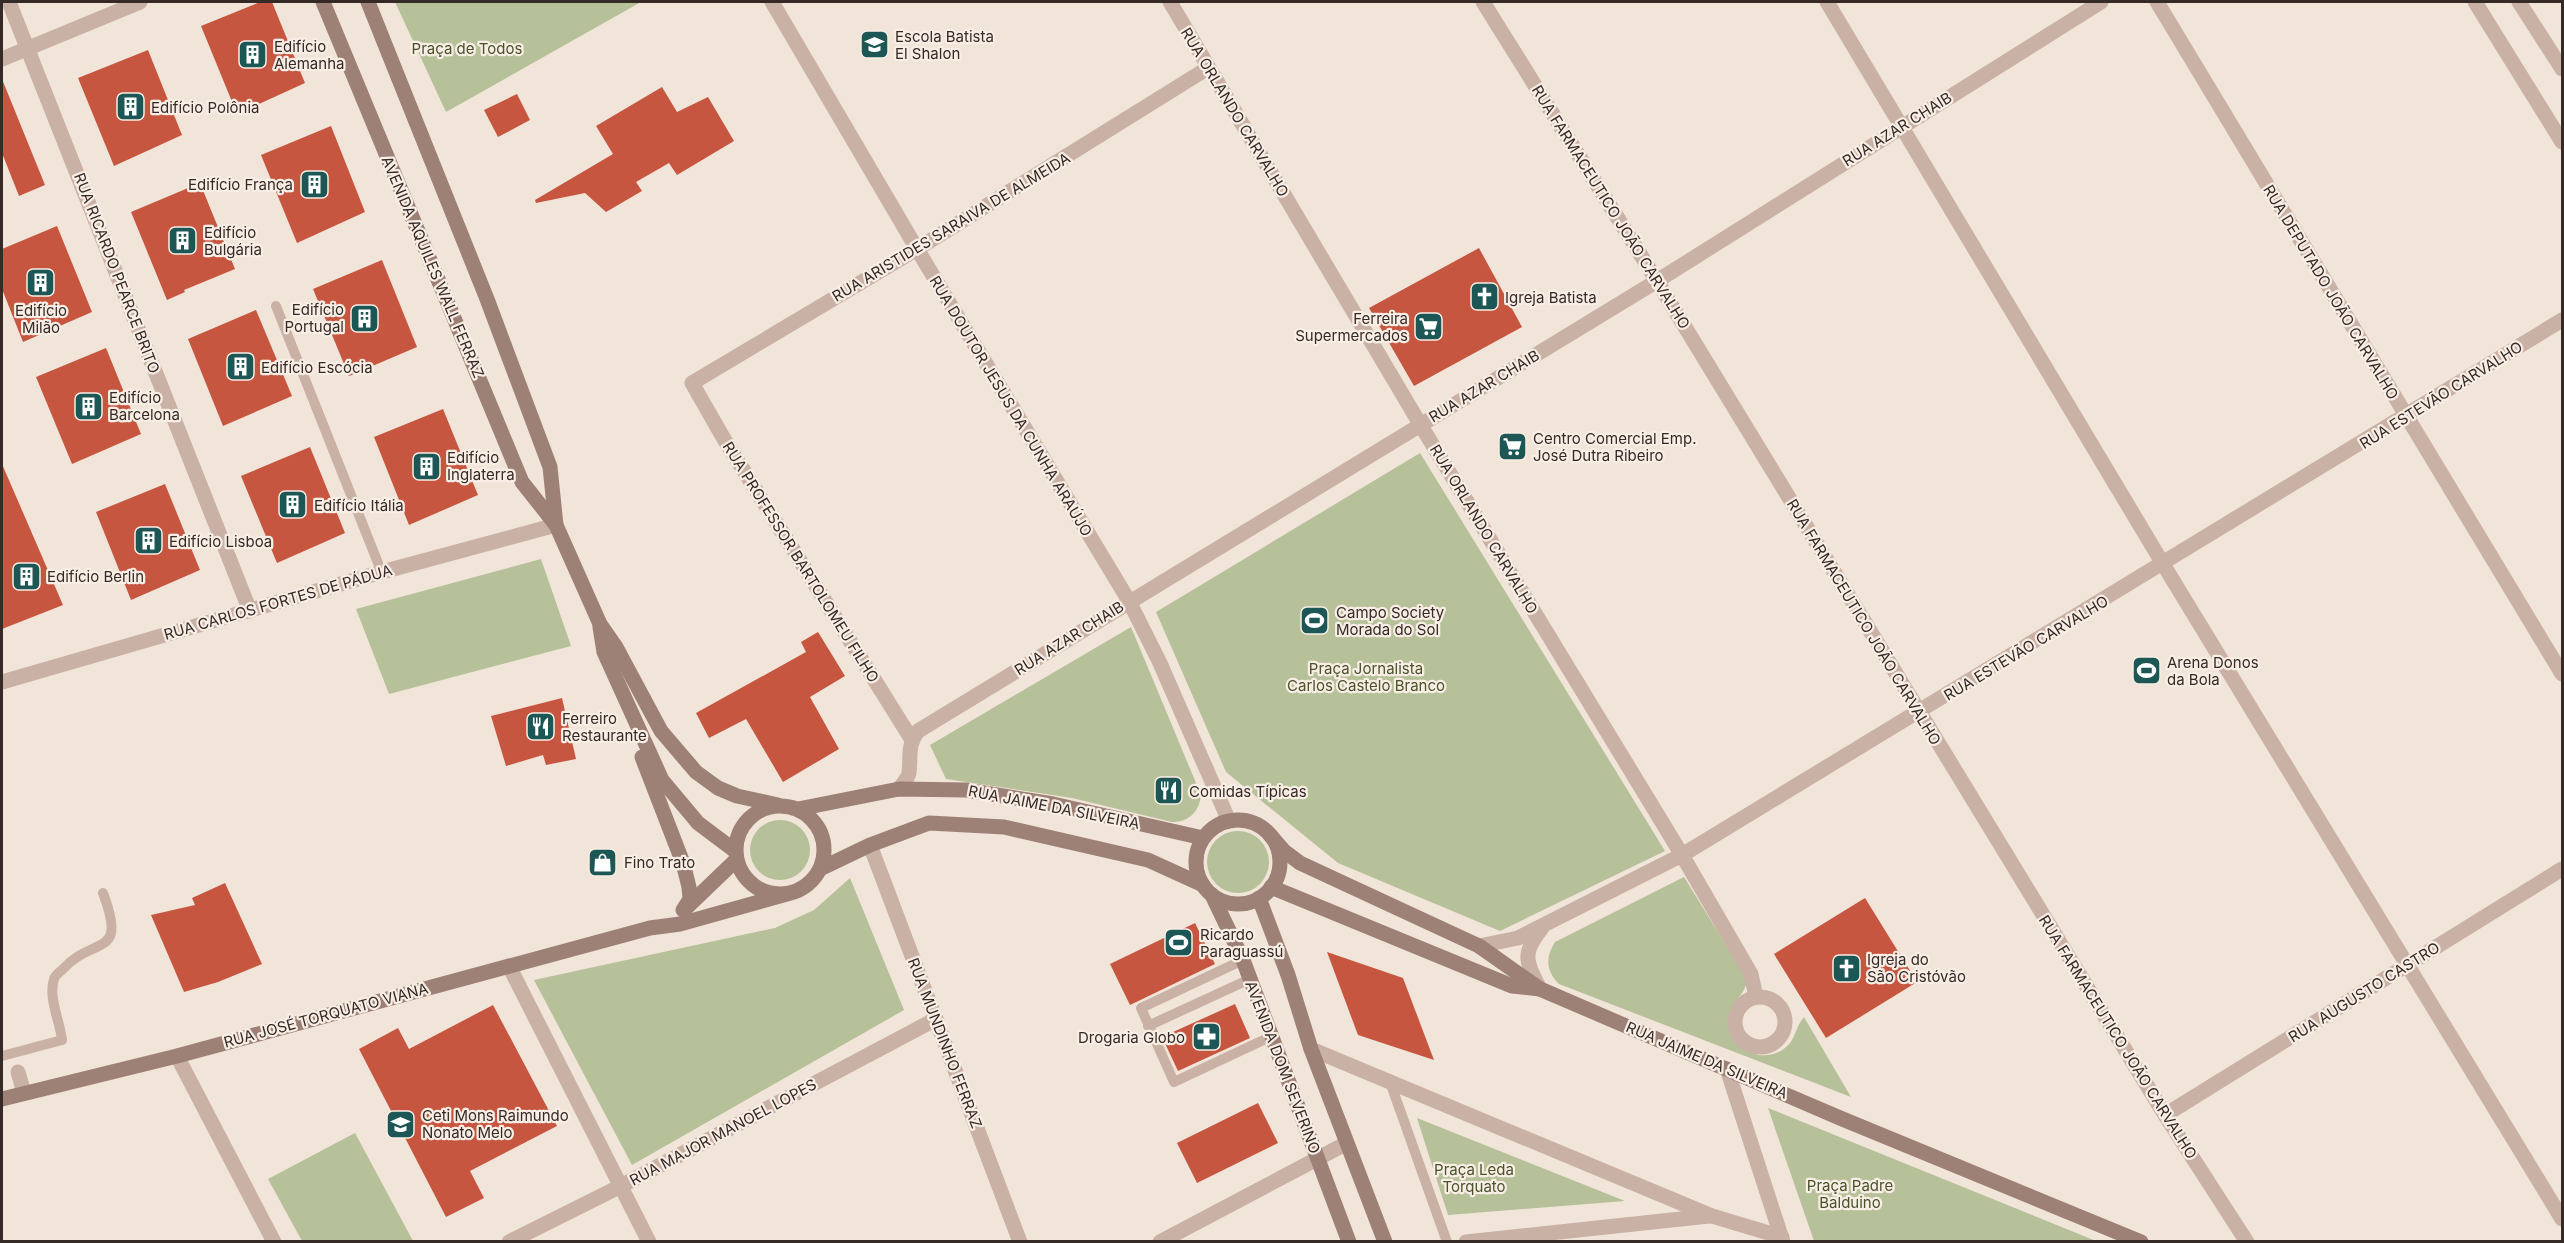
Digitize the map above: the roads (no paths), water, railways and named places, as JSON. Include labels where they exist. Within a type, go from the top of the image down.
[{"type":"main road","name":"AVENIDA AQUILES WALL FERRAZ","points":[[323,2],[522,482],[556,525],[600,624],[616,647],[661,731],[696,772],[718,788],[737,796],[778,805]]},
{"type":"main road","name":"AVENIDA AQUILES WALL FERRAZ","points":[[368,2],[487,298],[550,467],[556,525]]},
{"type":"main road","name":"AVENIDA AQUILES WALL FERRAZ","points":[[600,624],[604,652],[662,780],[698,823],[735,855]]},
{"type":"main road","points":[[631,710],[645,765],[690,887],[690,899],[683,910]]},
{"type":"main road","name":"RUA JAIME DA SILVEIRA","points":[[798,809],[899,789],[966,790],[1053,804],[1203,838]]},
{"type":"main road","points":[[778,805],[798,809],[812,818],[823,838],[825,854],[820,869],[812,881],[801,890],[786,894],[773,894],[760,890],[742,873],[735,855],[738,834],[744,823],[759,810],[778,805]]},
{"type":"main road","points":[[1270,835],[1277,847],[1279,861],[1277,875],[1271,887],[1259,898],[1247,903],[1235,904],[1208,890],[1198,874],[1196,862],[1203,838],[1219,824],[1229,821],[1238,820],[1256,824],[1270,835],[1284,851],[1300,863],[1479,946],[1540,989]]},
{"type":"main road","name":"RUA JAIME DA SILVEIRA","points":[[820,869],[870,845],[929,823],[1004,827],[1149,860],[1208,890]]},
{"type":"main road","name":"RUA JOSÉ TORQUATO VIANA","points":[[650,928],[683,910],[735,855]]},
{"type":"main road","name":"RUA JAIME DA SILVEIRA","points":[[1271,887],[1512,986],[1540,989],[2141,1242]]},
{"type":"main road","name":"AVENIDA DOM SEVERINO","points":[[1208,890],[1250,979],[1349,1242]]},
{"type":"main road","name":"RUA JOSÉ TORQUATO VIANA","points":[[2,1099],[177,1056],[650,928],[680,924],[786,894]]},
{"type":"main road","points":[[1259,898],[1288,975],[1311,1049],[1385,1242]]},
{"type":"street","name":"RUA RICARDO PEARCE BRITO","points":[[9,2],[250,611]]},
{"type":"street","points":[[2,59],[140,2]]},
{"type":"street","name":"RUA DOUTOR JESUS DA CUNHA ARAÚJO","points":[[772,2],[917,249],[1129,601],[1160,663],[1229,821]]},
{"type":"street","name":"RUA ORLANDO CARVALHO","points":[[1170,2],[1420,424],[1682,855],[1752,975],[1756,997]]},
{"type":"street","name":"RUA FARMACEUTICO JOÃO CARVALHO","points":[[1483,2],[1657,281],[2165,1115],[2247,1242]]},
{"type":"street","points":[[1827,2],[1903,125],[2163,564],[2562,1219]]},
{"type":"street","name":"RUA AZAR CHAIB","points":[[912,740],[918,731],[1657,281],[2101,2]]},
{"type":"street","name":"RUA DEPUTADO JOÃO CARVALHO","points":[[2157,2],[2562,674]]},
{"type":"street","points":[[2475,2],[2562,142]]},
{"type":"street","points":[[2519,2],[2562,69]]},
{"type":"street","name":"RUA ARISTIDES SARAIVA DE ALMEIDA","points":[[692,383],[917,249],[1208,68]]},
{"type":"street","name":"RUA ESTEVÃO CARVALHO","points":[[1540,989],[1528,964],[1528,944],[1545,923],[1682,855],[2406,417],[2562,320]]},
{"type":"street","name":"RUA PROFESSOR BARTOLOMEU FILHO","points":[[692,383],[912,740]]},
{"type":"street","name":"RUA CARLOS FORTES DE PÁDUA","points":[[2,682],[250,611],[380,568],[556,525]]},
{"type":"street","points":[[899,789],[909,775],[909,752],[912,740]]},
{"type":"street","name":"RUA MUNDINHO FERRAZ","points":[[870,845],[1020,1242]]},
{"type":"street","name":"RUA AUGUSTO CASTRO","points":[[2165,1115],[2562,869]]},
{"type":"street","points":[[1479,946],[1518,938],[1545,923]]},
{"type":"street","points":[[509,966],[649,1242]]},
{"type":"street","name":"RUA MAJOR MANOEL LOPES","points":[[509,1242],[621,1186],[936,1019]]},
{"type":"street","points":[[1311,1049],[1712,1216],[1782,1239]]},
{"type":"street","points":[[177,1056],[274,1242]]},
{"type":"street","points":[[1727,1069],[1782,1239]]},
{"type":"street","points":[[18,1072],[24,1093]]},
{"type":"street","points":[[1160,1242],[1347,1143]]},
{"type":"street","points":[[1466,1242],[1712,1216]]},
{"type":"lane","points":[[276,306],[380,568]]},
{"type":"lane","points":[[18,1072],[7,1055],[62,1040],[52,994],[54,978],[66,965],[104,945],[112,934],[111,914],[103,893]]},
{"type":"lane","points":[[1242,960],[1141,1008],[1148,1026],[1174,1082],[1272,1036]]},
{"type":"lane","points":[[1148,1026],[1250,979]]},
{"type":"lane","points":[[1390,1082],[1447,1242]]},
{"type":"place","name":"Escola Batista El Shalon","points":[[874,45]]},
{"type":"place","name":"Edifício Alemanha","points":[[253,55]]},
{"type":"place","name":"Edifício Polônia","points":[[130,107]]},
{"type":"place","name":"Edifício França","points":[[314,184]]},
{"type":"place","name":"Edifício Bulgária","points":[[183,241]]},
{"type":"place","name":"Edifício Milão","points":[[41,283]]},
{"type":"place","name":"Igreja Batista","points":[[1484,297]]},
{"type":"place","name":"Edifício Portugal","points":[[365,318]]},
{"type":"place","name":"Ferreira Supermercados","points":[[1429,327]]},
{"type":"place","name":"Edifício Escócia","points":[[240,367]]},
{"type":"place","name":"Edifício Barcelona","points":[[88,406]]},
{"type":"place","name":"Centro Comercial Emp. José Dutra Ribeiro","points":[[1512,447]]},
{"type":"place","name":"Edifício Inglaterra","points":[[426,466]]},
{"type":"place","name":"Edifício Itália","points":[[293,505]]},
{"type":"place","name":"Edifício Lisboa","points":[[148,541]]},
{"type":"place","name":"Edifício Berlin","points":[[26,576]]},
{"type":"place","name":"Campo Society Morada do Sol","points":[[1315,621]]},
{"type":"place","name":"Arena Donos da Bola","points":[[2146,671]]},
{"type":"place","name":"Ferreiro Restaurante","points":[[541,727]]},
{"type":"place","name":"Comidas Típicas","points":[[1168,791]]},
{"type":"place","name":"Fino Trato","points":[[603,862]]},
{"type":"place","name":"Ricardo Paraguassú","points":[[1179,943]]},
{"type":"place","name":"Igreja do São Cristóvão","points":[[1846,968]]},
{"type":"place","name":"Drogaria Globo","points":[[1206,1037]]},
{"type":"place","name":"Ceti Mons Raimundo Nonato Melo","points":[[401,1124]]},
{"type":"park label","name":"Praça de Todos","points":[[467,48]]},
{"type":"park label","name":"Praça Jornalista Carlos Castelo Branco","points":[[1366,676]]},
{"type":"park label","name":"Praça Leda Torquato","points":[[1474,1178]]},
{"type":"park label","name":"Praça Padre Balduino","points":[[1850,1194]]}]
